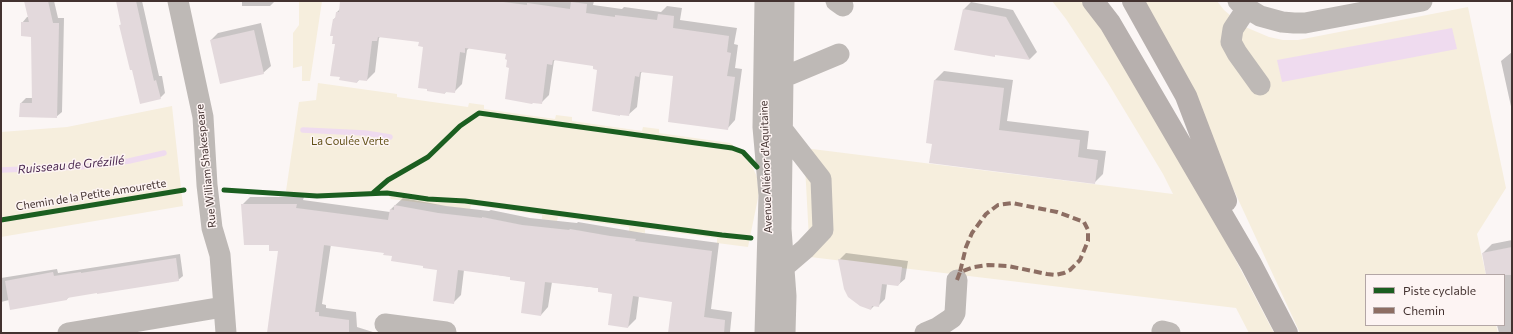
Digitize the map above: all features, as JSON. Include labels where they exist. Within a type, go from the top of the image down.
[{"type":"main road","points":[[1093,1],[1110,23],[1251,264],[1287,333]]},
{"type":"main road","points":[[1133,1],[1186,96],[1251,264]]},
{"type":"street","name":"Rue William Shakespeare","points":[[178,1],[204,117],[207,185],[212,228],[220,255],[226,333]]},
{"type":"street","name":"Avenue Aliénor d'Aquitaine","points":[[765,1],[763,127],[769,195],[765,333]]},
{"type":"street","name":"Avenue Aliénor d'Aquitaine","points":[[784,1],[781,229],[786,296],[785,333]]},
{"type":"street","points":[[1260,85],[1237,54],[1231,42],[1233,29],[1243,4],[1271,20],[1305,23],[1422,1]]},
{"type":"street","points":[[784,77],[839,54]]},
{"type":"street","points":[[782,129],[821,179],[824,230],[784,267]]},
{"type":"street","points":[[925,333],[937,328],[952,318],[955,313],[957,280]]},
{"type":"street","points":[[68,333],[102,330],[224,309],[237,320],[238,333]]},
{"type":"street","points":[[385,324],[450,333]]},
{"type":"green space","points":[[299,1],[322,1],[310,81],[302,81],[302,66],[293,68],[293,33],[299,25]]},
{"type":"green space","points":[[1052,1],[1087,1],[1212,215],[1274,333],[1249,333],[1236,308],[810,257],[804,148],[1173,194],[1163,174],[1108,83],[1066,19]]},
{"type":"green space","points":[[1138,1],[1217,1],[1224,10],[1243,26],[1269,37],[1283,40],[1298,40],[1468,7],[1506,188],[1477,234],[1486,274],[1365,274],[1365,326],[1496,326],[1498,333],[1300,333],[1181,76]]},
{"type":"green space","name":"La Coulée Verte","points":[[318,83],[397,94],[397,97],[468,107],[469,103],[484,105],[484,109],[555,119],[556,115],[572,117],[572,121],[642,131],[643,127],[659,129],[659,133],[730,143],[743,154],[753,168],[757,177],[759,193],[748,247],[717,243],[717,238],[645,229],[645,233],[629,231],[629,227],[558,217],[557,221],[542,219],[542,215],[471,205],[470,209],[391,199],[387,193],[317,196],[291,194],[286,191],[299,102],[316,100]]},
{"type":"green space","points":[[172,106],[183,206],[1,237],[1,132],[67,127]]},
{"type":"shaded area","points":[[1452,28],[1457,49],[1282,82],[1277,60]]},
{"type":"building","points":[[24,1],[48,1],[53,23],[59,23],[57,118],[19,117],[20,103],[32,103],[31,37],[21,36],[21,22],[29,22]]},
{"type":"building","points":[[116,1],[136,1],[154,81],[156,80],[161,99],[140,104],[119,25],[121,25]]},
{"type":"building","points":[[340,1],[495,1],[527,5],[527,3],[570,9],[571,2],[587,4],[586,13],[615,17],[615,15],[657,20],[658,14],[674,16],[673,28],[729,36],[727,52],[731,53],[727,76],[735,77],[728,130],[668,122],[673,76],[640,72],[639,77],[635,76],[629,116],[620,116],[592,111],[597,70],[593,69],[593,66],[553,60],[552,65],[547,64],[542,104],[532,104],[505,99],[509,68],[506,67],[506,54],[465,48],[465,53],[460,52],[455,93],[445,92],[445,94],[427,91],[427,89],[418,88],[423,47],[418,46],[419,42],[378,37],[377,41],[372,41],[367,81],[358,80],[357,83],[339,80],[340,77],[330,76],[335,44],[332,44],[333,36],[330,36],[333,19],[335,19],[336,12],[339,12]]},
{"type":"building","points":[[963,9],[1006,17],[1030,60],[995,55],[995,57],[954,50]]},
{"type":"building","points":[[254,30],[264,74],[220,84],[210,40]]},
{"type":"building","points":[[934,80],[1004,88],[999,130],[1080,140],[1078,157],[1098,160],[1095,184],[929,163],[932,144],[926,143]]},
{"type":"building","points":[[241,204],[297,204],[296,208],[388,220],[390,209],[394,210],[394,205],[438,213],[482,217],[522,225],[570,229],[636,239],[635,241],[712,251],[704,317],[725,320],[724,333],[668,333],[672,302],[633,296],[628,328],[608,325],[612,294],[598,292],[598,288],[545,282],[541,316],[521,313],[525,282],[510,280],[510,277],[458,270],[454,304],[433,301],[437,270],[423,268],[423,266],[391,261],[392,256],[383,255],[384,253],[324,245],[315,312],[319,312],[319,316],[349,320],[349,333],[267,333],[278,251],[269,251],[269,245],[244,245]]},
{"type":"building","points":[[1512,247],[1512,275],[1486,274],[1482,253]]},
{"type":"building","points":[[176,258],[179,281],[67,298],[67,300],[10,310],[5,281],[53,272],[54,276],[81,273]]},
{"type":"building","points":[[838,259],[902,267],[900,283],[898,286],[882,284],[879,307],[872,306],[871,310],[860,306],[848,297],[844,289]]},
{"type":"waterway","name":"Ruisseau de Grézillé","points":[[303,130],[365,133],[390,137]]},
{"type":"waterway","name":"Ruisseau de Grézillé","points":[[1,170],[79,167],[129,161],[164,153]]},
{"type":"marked path","points":[[957,280],[960,272],[974,267],[988,265],[1008,266],[1055,275],[1064,273],[1070,270],[1080,260],[1088,241],[1088,230],[1084,222],[1057,212],[1012,203],[998,205],[986,214],[972,233],[966,247],[960,272]]},
{"type":"cycle path","points":[[373,193],[388,180],[428,157],[460,126],[479,113],[732,148],[743,152],[757,167]]},
{"type":"cycle path","name":"Chemin de la Petite Amourette","points":[[1,220],[184,190]]},
{"type":"cycle path","points":[[224,190],[317,196],[387,193],[428,199],[465,201],[751,238]]}]
